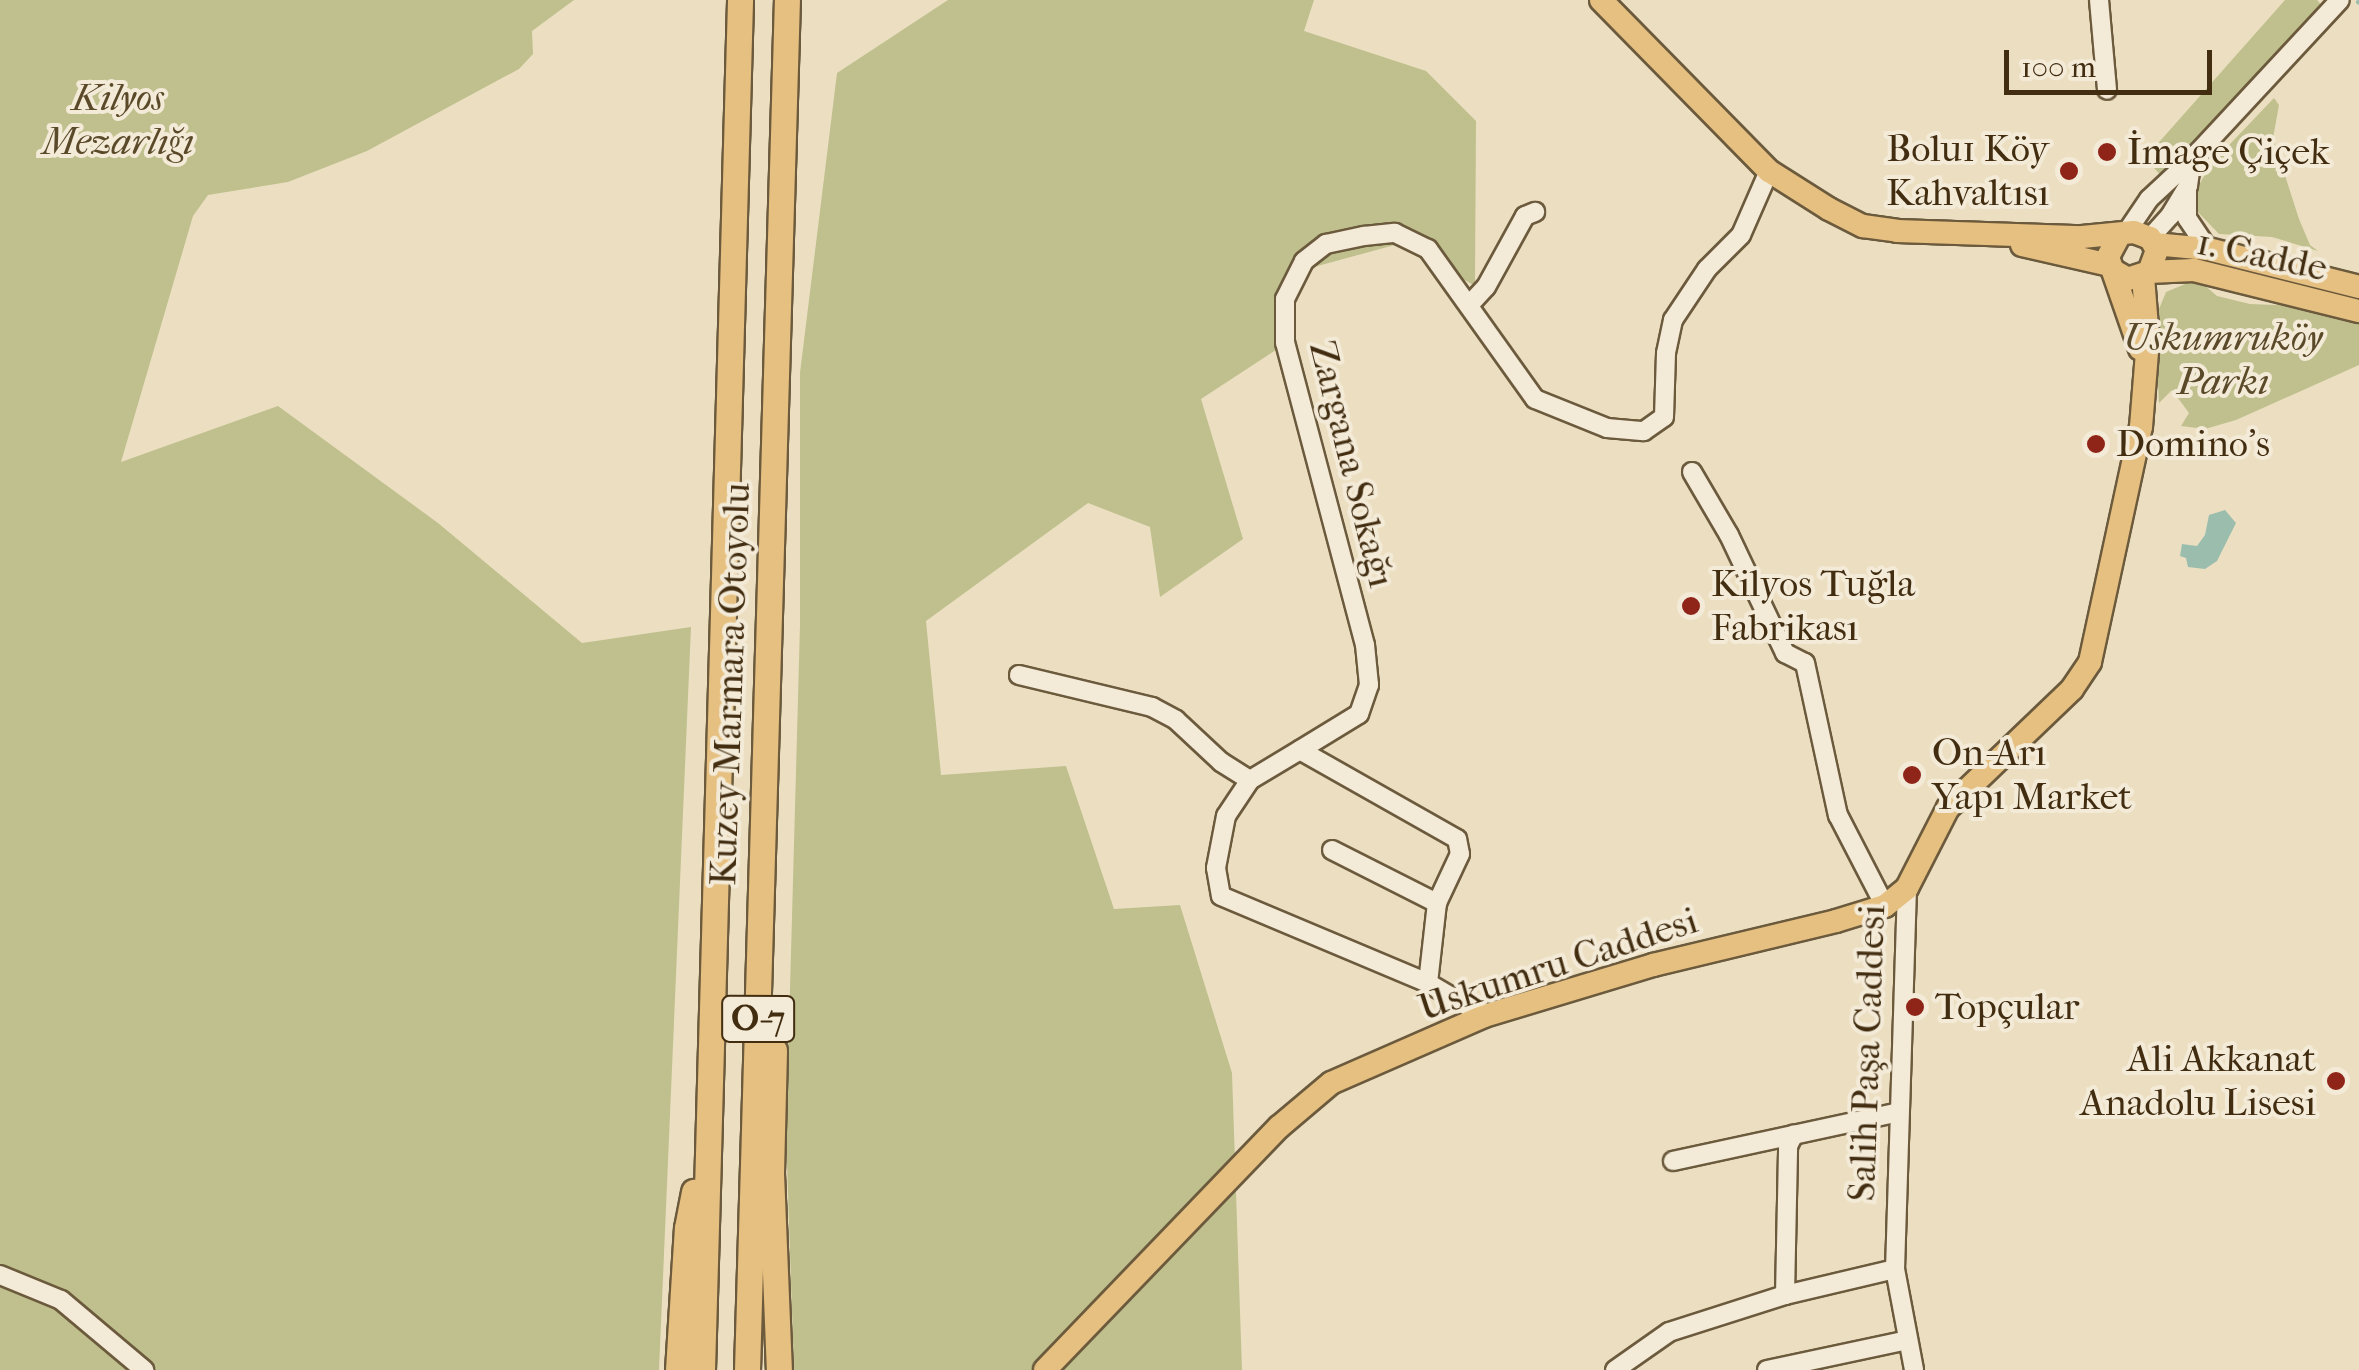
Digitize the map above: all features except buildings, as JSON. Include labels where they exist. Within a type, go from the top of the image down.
[{"type":"highway","name":"Kuzey Marmara Otoyolu","points":[[702,1370],[740,0]]},
{"type":"highway","name":"Kuzey Marmara Otoyolu","points":[[747,1370],[787,0]]},
{"type":"highway","points":[[762,912],[774,1028],[772,1172],[778,1370]]},
{"type":"highway","points":[[678,1370],[687,1228],[708,1123]]},
{"type":"main road","points":[[1601,0],[1769,171],[1863,226],[2000,236],[2123,234],[2152,241],[2156,260],[2146,274],[2128,279],[2112,268],[2026,247],[2000,236]]},
{"type":"main road","points":[[2123,234],[2109,248],[2112,268],[2145,361]]},
{"type":"main road","name":"1. Cadde","points":[[2152,241],[2208,249],[2359,287]]},
{"type":"main road","name":"1. Cadde","points":[[2146,274],[2194,270],[2359,311]]},
{"type":"main road","points":[[2146,317],[2160,283],[2180,271]]},
{"type":"main road","name":"Salih Paşa Caddesi","points":[[1907,888],[1948,808],[2072,689],[2090,662],[2140,427],[2146,274]]},
{"type":"main road","name":"Uskumru Caddesi","points":[[1045,1370],[1278,1127],[1330,1083],[1484,1016],[1593,981],[1885,906],[1907,888]]},
{"type":"street","points":[[2099,0],[2108,90]]},
{"type":"street","points":[[2123,234],[2149,199],[2192,159],[2340,0]]},
{"type":"street","points":[[2192,159],[2187,218],[2208,249]]},
{"type":"street","name":"Zargana Sokağı","points":[[1250,780],[1359,714],[1369,685],[1360,624],[1285,343],[1286,299],[1304,261],[1326,244],[1395,233],[1428,249],[1470,304],[1501,357],[1535,399],[1607,428],[1644,432],[1664,418],[1666,353],[1674,320],[1706,269],[1740,235],[1769,171]]},
{"type":"street","points":[[2152,241],[2188,186]]},
{"type":"street","points":[[1470,304],[1486,287],[1525,216],[1535,212]]},
{"type":"street","points":[[1692,472],[1761,598],[1784,653],[1806,663],[1838,814],[1885,906]]},
{"type":"street","points":[[1019,675],[1152,708],[1176,720],[1221,762],[1250,780],[1226,816],[1216,868],[1221,896],[1428,983],[1484,1016]]},
{"type":"street","points":[[1300,750],[1457,839],[1460,854],[1437,903],[1428,983]]},
{"type":"street","points":[[1332,850],[1437,903]]},
{"type":"street","name":"Salih Paşa Caddesi","points":[[1907,888],[1896,1269],[1914,1370]]},
{"type":"street","points":[[1674,1162],[1899,1112]]},
{"type":"street","points":[[1786,1295],[1788,1146],[1794,1134]]},
{"type":"street","points":[[1615,1370],[1669,1332],[1786,1295],[1896,1269]]},
{"type":"street","points":[[0,1275],[61,1300],[144,1370]]},
{"type":"street","points":[[1767,1370],[1908,1340]]},
{"type":"green space","name":"Kilyos Mezarlığı","points":[[0,0],[574,0],[532,31],[533,54],[519,69],[367,151],[288,182],[208,195],[193,216],[121,462],[278,406],[438,523],[582,643],[691,627],[659,1370],[0,1370]]},
{"type":"green space","points":[[948,0],[1314,0],[1304,31],[1426,71],[1476,121],[1475,286],[1402,243],[1292,273],[1285,344],[1201,399],[1243,539],[1160,597],[1150,527],[1088,503],[926,621],[941,775],[1066,766],[1114,909],[1180,905],[1232,1073],[1242,1370],[794,1370],[786,1135],[800,625],[800,373],[837,73]]},
{"type":"green space","points":[[2285,0],[2317,0],[2325,9],[2164,179],[2145,158]]},
{"type":"green space","points":[[2274,98],[2279,105],[2273,138],[2299,219],[2310,245],[2318,251],[2272,237],[2219,234],[2196,210],[2198,187],[2210,165]]},
{"type":"green space","name":"Uskumruköy Parkı","points":[[2190,282],[2203,284],[2217,296],[2250,304],[2298,306],[2359,322],[2359,365],[2236,420],[2205,429],[2181,426],[2189,413],[2172,390],[2159,403],[2155,319],[2166,292]]},
{"type":"shaded area","points":[[2225,510],[2236,523],[2217,561],[2205,569],[2188,567],[2186,558],[2180,556],[2182,544],[2197,546],[2205,535],[2209,515]]},
{"type":"place","name":"İmage Çiçek","points":[[2107,152]]},
{"type":"place","name":"Bolu1 Köy Kahvaltısı","points":[[2069,171]]},
{"type":"place","name":"Domino's","points":[[2096,444]]},
{"type":"place","name":"Kilyos Tuğla Fabrikası","points":[[1691,606]]},
{"type":"place","name":"On-Arı Yapı Market","points":[[1912,775]]},
{"type":"place","name":"Topçular","points":[[1915,1007]]},
{"type":"place","name":"Ali Akkanat Anadolu Lisesi","points":[[2336,1081]]}]
